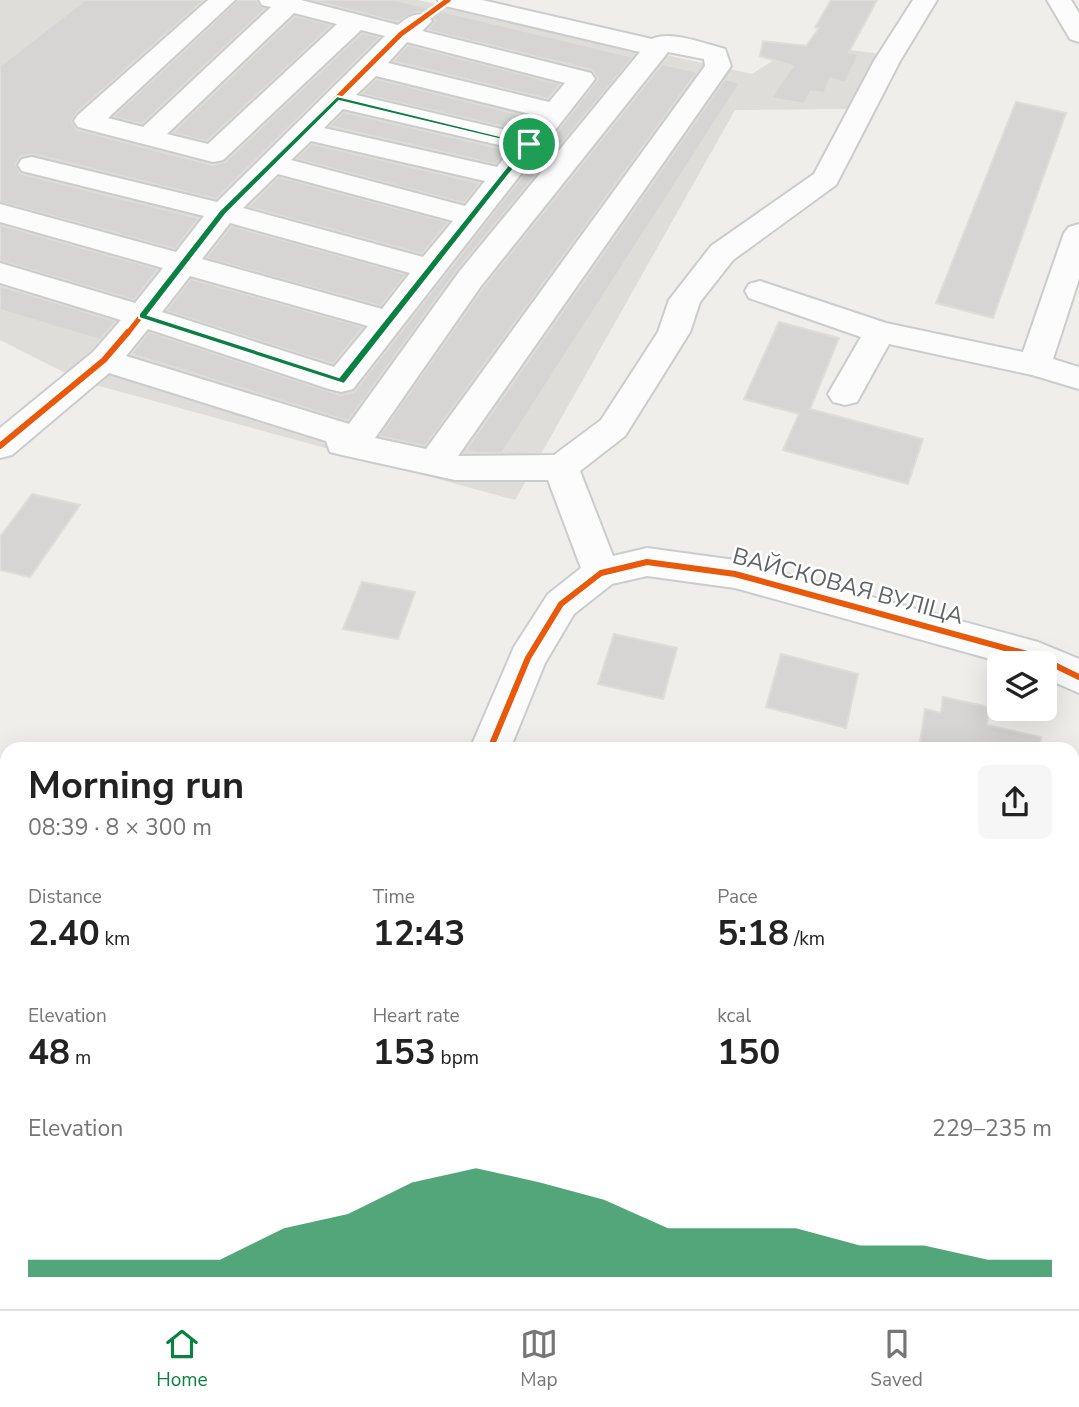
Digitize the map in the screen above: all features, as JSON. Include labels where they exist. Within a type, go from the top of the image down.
[{"type":"street","points":[[223,0],[88,121],[213,154],[357,20]]},
{"type":"street","points":[[0,446],[104,360],[223,212],[370,68],[401,34],[449,0],[656,49]]},
{"type":"street","points":[[433,463],[718,66],[716,54],[663,43],[656,49],[470,279],[357,439],[342,443],[455,468],[561,467],[613,428],[674,332],[685,300],[722,253],[826,179],[887,61],[925,0]]},
{"type":"street","points":[[1059,0],[1079,34]]},
{"type":"street","points":[[0,273],[341,381],[582,79],[280,2],[149,136]]},
{"type":"street","points":[[370,68],[555,112]]},
{"type":"street","points":[[337,99],[529,144]]},
{"type":"street","points":[[303,131],[503,177]]},
{"type":"street","points":[[272,164],[471,217]]},
{"type":"street","points":[[32,165],[223,212],[430,269]]},
{"type":"street","points":[[0,213],[388,321]]},
{"type":"street","points":[[1035,365],[1079,233]]},
{"type":"street","points":[[760,291],[880,332],[1079,377]]},
{"type":"street","points":[[845,394],[880,332]]},
{"type":"street","points":[[104,360],[357,439]]},
{"type":"street","points":[[493,742],[528,658],[561,604],[601,573],[561,467]]},
{"type":"street","name":"ВАЙСКОВАЯ ВУЛІЦА","points":[[601,573],[647,562],[736,574],[1038,657],[1079,677]]},
{"type":"shaded area","points":[[0,0],[418,0],[752,74],[799,44],[883,54],[852,109],[735,110],[515,500],[81,381],[0,340]]},
{"type":"building","points":[[85,0],[204,0],[76,113],[72,122],[77,130],[212,165],[225,162],[362,33],[380,37],[216,199],[33,154],[21,156],[16,164],[21,174],[199,218],[175,249],[0,202],[0,66]]},
{"type":"building","points":[[238,0],[256,0],[260,6],[266,8],[142,124],[113,117]]},
{"type":"building","points":[[312,0],[395,0],[633,57],[457,270],[348,421],[131,354],[149,332],[340,395],[354,392],[598,79],[592,70],[427,30],[435,21],[429,13],[415,12],[397,22]]},
{"type":"building","points":[[831,0],[877,0],[849,52],[859,54],[845,83],[830,78],[824,93],[811,91],[804,104],[771,98],[793,66],[760,56],[763,41],[806,46],[819,28],[815,27]]},
{"type":"building","points":[[295,16],[332,25],[207,141],[172,133]]},
{"type":"building","points":[[408,45],[560,84],[548,99],[393,61]]},
{"type":"building","points":[[662,64],[697,72],[425,446],[379,436],[483,288]]},
{"type":"building","points":[[377,79],[533,118],[522,131],[361,94]]},
{"type":"building","points":[[725,79],[740,83],[502,453],[476,453],[466,450]]},
{"type":"building","points":[[1016,102],[1066,113],[993,318],[936,303]]},
{"type":"building","points":[[344,112],[507,150],[496,164],[329,126]]},
{"type":"building","points":[[312,144],[480,183],[464,203],[296,159]]},
{"type":"building","points":[[279,177],[448,222],[422,254],[248,207]]},
{"type":"building","points":[[0,225],[158,269],[134,300],[0,261]]},
{"type":"building","points":[[231,226],[406,274],[381,306],[206,258]]},
{"type":"building","points":[[191,279],[363,327],[333,364],[166,311]]},
{"type":"building","points":[[0,286],[116,321],[100,340],[0,310]]},
{"type":"building","points":[[779,322],[839,338],[810,409],[923,439],[908,484],[783,450],[799,414],[744,399]]},
{"type":"building","points":[[32,494],[80,505],[30,577],[0,570],[0,537]]},
{"type":"building","points":[[362,582],[415,592],[398,639],[343,629]]},
{"type":"building","points":[[614,634],[677,648],[663,699],[598,684]]},
{"type":"building","points":[[781,654],[858,674],[846,728],[766,707]]},
{"type":"building","points":[[943,697],[987,707],[987,725],[1041,737],[1041,742],[920,742],[925,709],[941,713]]},
{"type":"cycle path","points":[[0,446],[104,360],[223,212],[401,34],[448,0]]},
{"type":"cycle path","points":[[493,742],[528,658],[561,604],[601,573],[647,562],[735,574],[1038,657],[1079,677]]},
{"type":"route","points":[[337,99],[529,144],[341,381],[142,316],[223,212],[337,99]]}]
